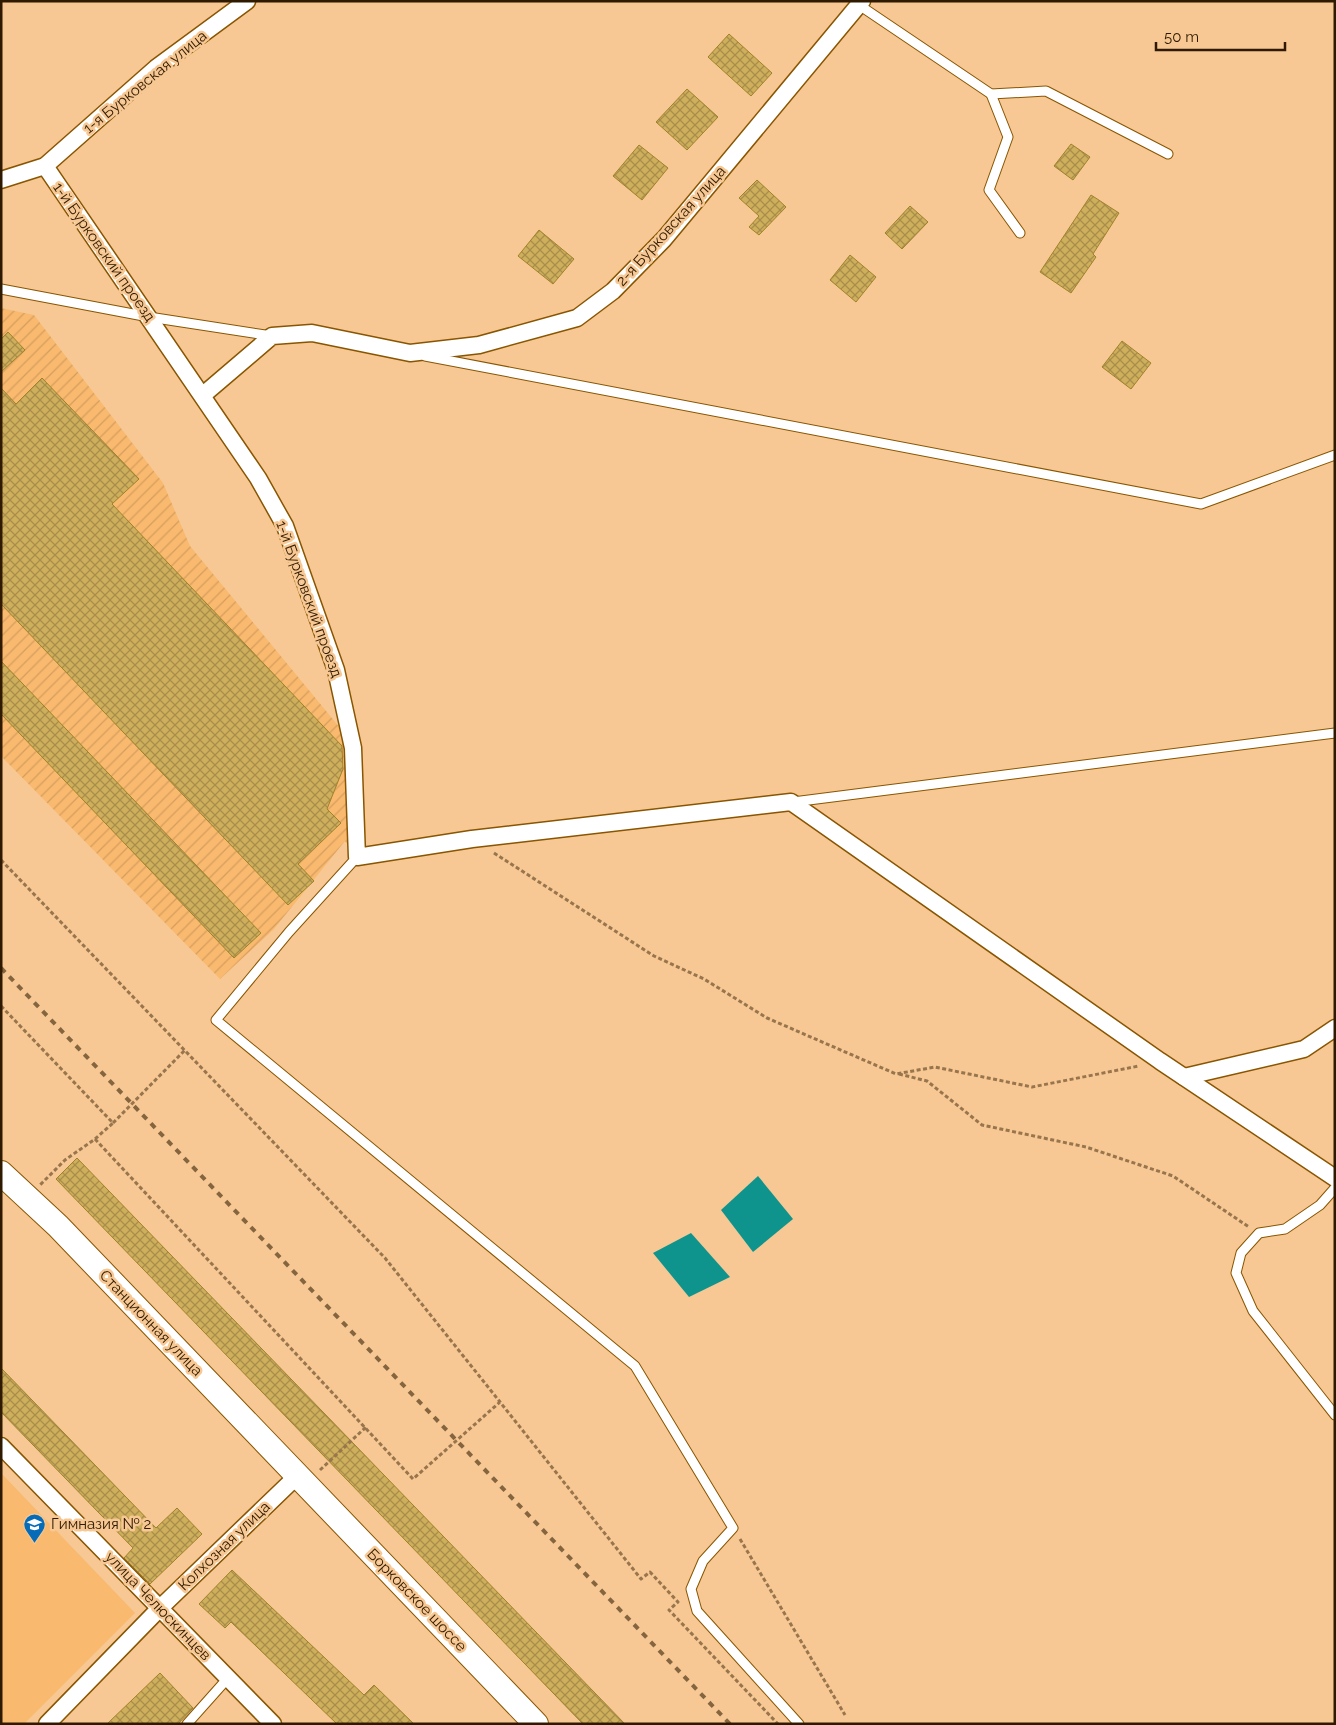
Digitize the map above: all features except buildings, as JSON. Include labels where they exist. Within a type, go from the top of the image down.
[{"type":"main road","name":"Станционная улица","points":[[1,1172],[29,1197],[301,1480]]},
{"type":"main road","name":"Борковское шоссе","points":[[301,1480],[536,1724]]},
{"type":"street","name":"1-я Бурковская улица","points":[[45,166],[156,68],[246,1]]},
{"type":"street","name":"2-я Бурковская улица","points":[[272,336],[312,333],[410,353],[479,345],[577,318],[613,291],[664,239],[861,3]]},
{"type":"street","points":[[1,180],[45,166]]},
{"type":"street","name":"1-й Бурковский проезд","points":[[45,166],[258,478],[285,526],[336,670],[353,748],[357,857]]},
{"type":"street","points":[[203,396],[272,336]]},
{"type":"street","points":[[357,857],[472,839],[790,802],[1160,1061],[1335,1178]]},
{"type":"street","points":[[1184,1077],[1304,1049],[1335,1028]]},
{"type":"street","name":"улица Челюскинцев","points":[[1,1446],[272,1724]]},
{"type":"street","name":"Колхозная улица","points":[[47,1724],[160,1608],[301,1480]]},
{"type":"lane","points":[[861,3],[991,94],[1008,138],[990,190],[1020,233]]},
{"type":"lane","points":[[991,94],[1046,92],[1168,154]]},
{"type":"lane","points":[[1,289],[149,317],[272,336]]},
{"type":"lane","points":[[410,353],[1201,504],[1335,455]]},
{"type":"lane","points":[[790,802],[1335,733]]},
{"type":"lane","points":[[357,857],[289,932],[216,1020],[635,1366],[733,1528],[703,1561],[691,1589],[697,1611],[799,1724]]},
{"type":"lane","points":[[1335,1188],[1320,1205],[1285,1229],[1259,1233],[1241,1253],[1236,1273],[1253,1310],[1335,1415]]},
{"type":"lane","points":[[187,1724],[228,1678]]},
{"type":"path","points":[[472,839],[654,956],[704,979],[767,1018],[896,1074],[927,1081],[982,1125],[1086,1147],[1173,1176],[1259,1233]]},
{"type":"path","points":[[1,860],[385,1258],[642,1579],[650,1572],[678,1602],[669,1610],[778,1724]]},
{"type":"path","points":[[1,1006],[113,1123]]},
{"type":"path","points":[[29,1197],[65,1160],[95,1140],[185,1050]]},
{"type":"path","points":[[896,1074],[934,1067],[1032,1087],[1160,1061]]},
{"type":"path","points":[[95,1140],[413,1479],[500,1402]]},
{"type":"path","points":[[301,1480],[366,1427]]},
{"type":"path","points":[[733,1528],[845,1715]]},
{"type":"shaded area","points":[[1,308],[34,315],[163,483],[190,546],[350,740],[357,857],[345,841],[274,929],[220,979],[1,756]]},
{"type":"shaded area","name":"Гимназия № 2","points":[[1,1473],[135,1613],[24,1724],[1,1724]]},
{"type":"water","points":[[758,1176],[793,1219],[753,1252],[721,1210]]},
{"type":"water","points":[[691,1233],[730,1277],[689,1297],[653,1253]]},
{"type":"railway","points":[[1,968],[730,1724]]},
{"type":"place","name":"Гимназия № 2","points":[[35,1543]]}]
